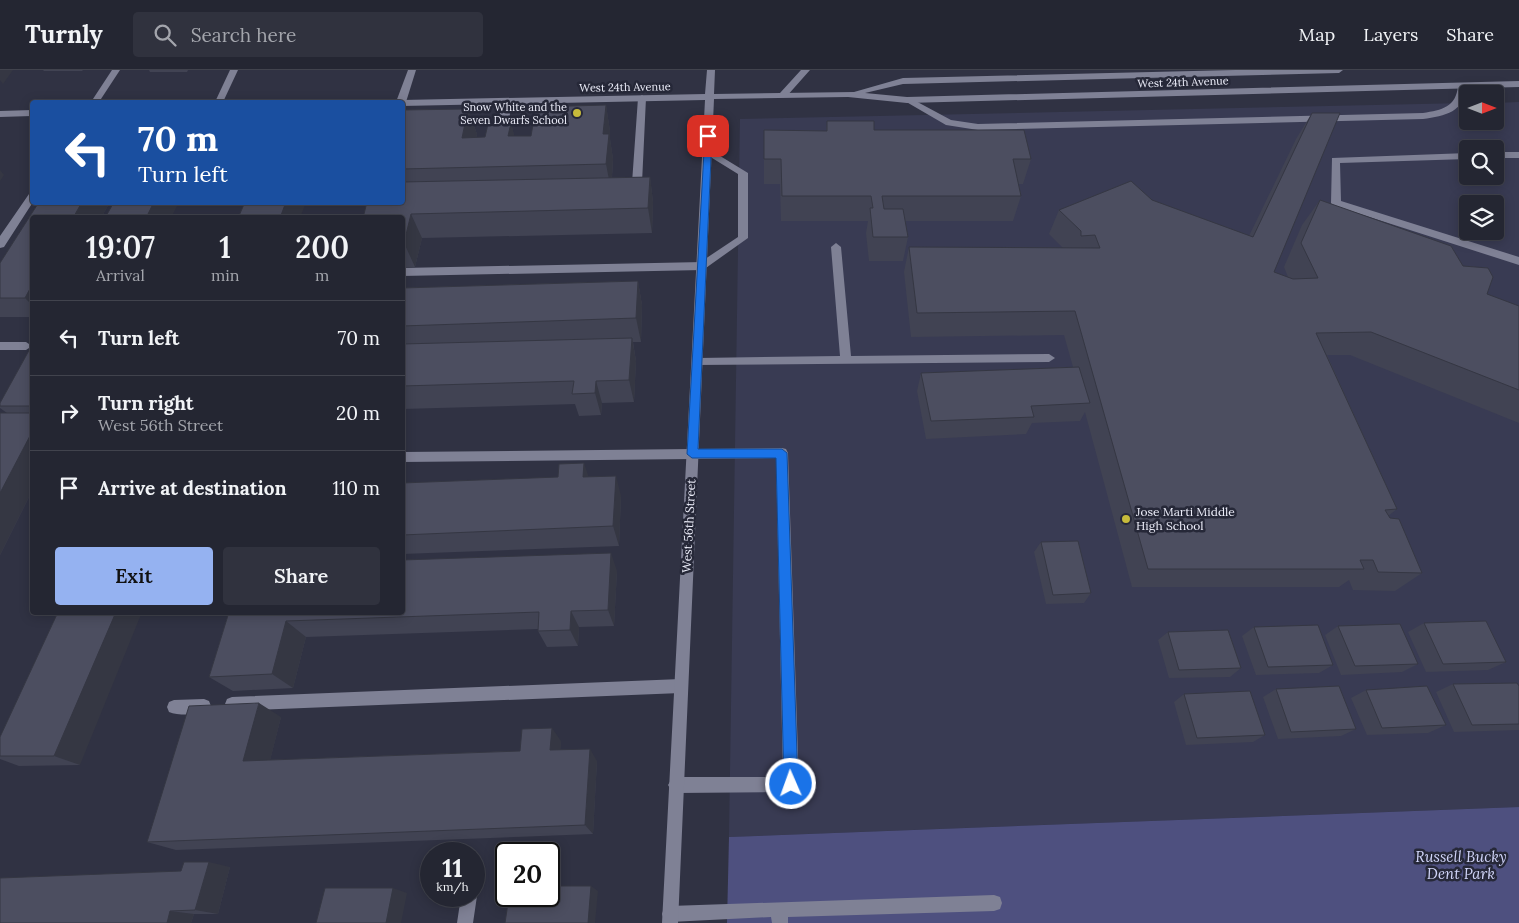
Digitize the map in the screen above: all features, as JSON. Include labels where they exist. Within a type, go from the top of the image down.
[{"type":"street","points":[[96,100],[116,70]]},
{"type":"street","points":[[220,100],[234,70]]},
{"type":"street","points":[[403,100],[412,70]]},
{"type":"street","name":"West 56th Street","points":[[670,919],[711,70]]},
{"type":"street","points":[[783,95],[806,70]]},
{"type":"street","name":"West 24th Avenue","points":[[848,94],[903,81],[1339,70]]},
{"type":"street","name":"West 24th Avenue","points":[[1490,85],[1519,84]]},
{"type":"street","name":"West 24th Avenue","points":[[405,103],[848,94],[907,100],[1459,86]]},
{"type":"street","points":[[637,183],[642,98]]},
{"type":"street","points":[[501,138],[507,100]]},
{"type":"street","points":[[907,100],[950,123],[978,127],[1423,116],[1454,109],[1459,103]]},
{"type":"street","points":[[0,114],[30,113]]},
{"type":"street","points":[[405,272],[703,266],[743,238],[743,173],[707,151]]},
{"type":"street","points":[[1504,155],[1519,154]]},
{"type":"street","points":[[1459,156],[1335,160],[1336,203],[1519,260]]},
{"type":"street","points":[[0,244],[30,199]]},
{"type":"street","points":[[836,247],[846,360]]},
{"type":"street","points":[[0,346],[26,346]]},
{"type":"street","points":[[698,362],[1049,358]]},
{"type":"street","points":[[405,457],[782,453],[791,784],[676,785]]},
{"type":"street","points":[[174,707],[681,686]]},
{"type":"street","points":[[670,919],[779,916],[994,903]]},
{"type":"street","points":[[465,923],[467,907]]},
{"type":"shaded area","name":"Jose Marti Middle High School","points":[[1519,102],[1519,807],[729,837],[740,119],[1459,103],[1459,130],[1504,130],[1504,103]]},
{"type":"green space","name":"Russell Bucky Dent Park","points":[[1519,807],[1519,923],[727,923],[729,837]]},
{"type":"building","points":[[606,105],[603,134],[609,134],[606,164],[405,169],[405,110],[468,109],[462,138],[485,137],[488,124],[511,123],[508,136],[531,136],[536,107]]},
{"type":"building","points":[[1312,113],[1340,113],[1274,272],[1293,279],[1318,278],[1301,243],[1320,200],[1451,246],[1463,266],[1488,268],[1493,277],[1487,294],[1519,306],[1519,390],[1371,332],[1316,333],[1397,509],[1385,510],[1390,518],[1399,519],[1422,573],[1378,572],[1373,560],[1360,560],[1364,569],[1148,569],[1075,311],[917,313],[909,247],[1100,248],[1095,235],[1081,236],[1081,231],[1059,210],[1131,181],[1152,200],[1253,237]]},
{"type":"building","points":[[827,121],[874,121],[874,130],[1024,130],[1031,159],[1013,159],[1021,196],[882,196],[884,209],[903,209],[908,237],[873,237],[870,208],[873,208],[871,196],[782,196],[781,159],[764,159],[764,130],[827,131]]},
{"type":"building","points":[[650,177],[648,208],[411,214],[405,239],[405,215],[364,215],[366,205],[405,205],[405,182]]},
{"type":"building","points":[[37,205],[80,205],[75,215],[31,215]]},
{"type":"building","points":[[112,205],[152,205],[148,215],[107,215]]},
{"type":"building","points":[[244,205],[285,205],[281,215],[239,215]]},
{"type":"building","points":[[30,216],[30,289],[25,298],[0,298],[0,263]]},
{"type":"building","points":[[638,281],[636,318],[405,326],[405,288]]},
{"type":"building","points":[[632,338],[629,380],[596,381],[595,393],[572,394],[574,381],[405,386],[405,344]]},
{"type":"building","points":[[30,349],[30,406],[0,406]]},
{"type":"building","points":[[1079,367],[1090,403],[1031,406],[1034,417],[931,421],[921,373]]},
{"type":"building","points":[[0,413],[30,413],[30,436],[0,493]]},
{"type":"building","points":[[584,463],[583,477],[616,476],[613,526],[405,535],[405,483],[558,477],[559,464]]},
{"type":"building","points":[[1078,541],[1091,593],[1053,595],[1041,542]]},
{"type":"building","points":[[611,553],[608,610],[571,611],[570,630],[538,631],[539,612],[286,621],[272,674],[209,677],[228,615],[405,615],[405,560]]},
{"type":"building","points":[[57,615],[115,615],[54,756],[0,756],[0,737]]},
{"type":"building","points":[[1486,621],[1506,662],[1443,664],[1424,623]]},
{"type":"building","points":[[1400,624],[1418,664],[1355,666],[1338,626]]},
{"type":"building","points":[[1318,625],[1333,665],[1268,667],[1254,627]]},
{"type":"building","points":[[1228,630],[1241,668],[1179,670],[1168,632]]},
{"type":"building","points":[[1517,683],[1519,686],[1519,724],[1472,725],[1453,684]]},
{"type":"building","points":[[1339,686],[1356,729],[1291,732],[1276,689]]},
{"type":"building","points":[[1427,686],[1446,725],[1382,728],[1366,690]]},
{"type":"building","points":[[1250,691],[1265,735],[1197,738],[1184,694]]},
{"type":"building","points":[[259,703],[243,761],[520,751],[522,729],[552,728],[550,750],[590,749],[585,825],[147,842],[189,706]]},
{"type":"building","points":[[184,862],[209,862],[195,910],[170,911],[167,923],[0,923],[0,878],[181,871]]},
{"type":"building","points":[[560,886],[591,886],[588,923],[505,923],[507,907],[560,907]]},
{"type":"building","points":[[325,888],[393,888],[386,923],[316,923]]},
{"type":"place","name":"Snow White and the Seven Dwarfs School","points":[[577,113]]},
{"type":"place","name":"Jose Marti Middle High School","points":[[1126,519]]},
{"type":"route","points":[[708,136],[703,266],[692,454],[782,453],[791,784]]}]
